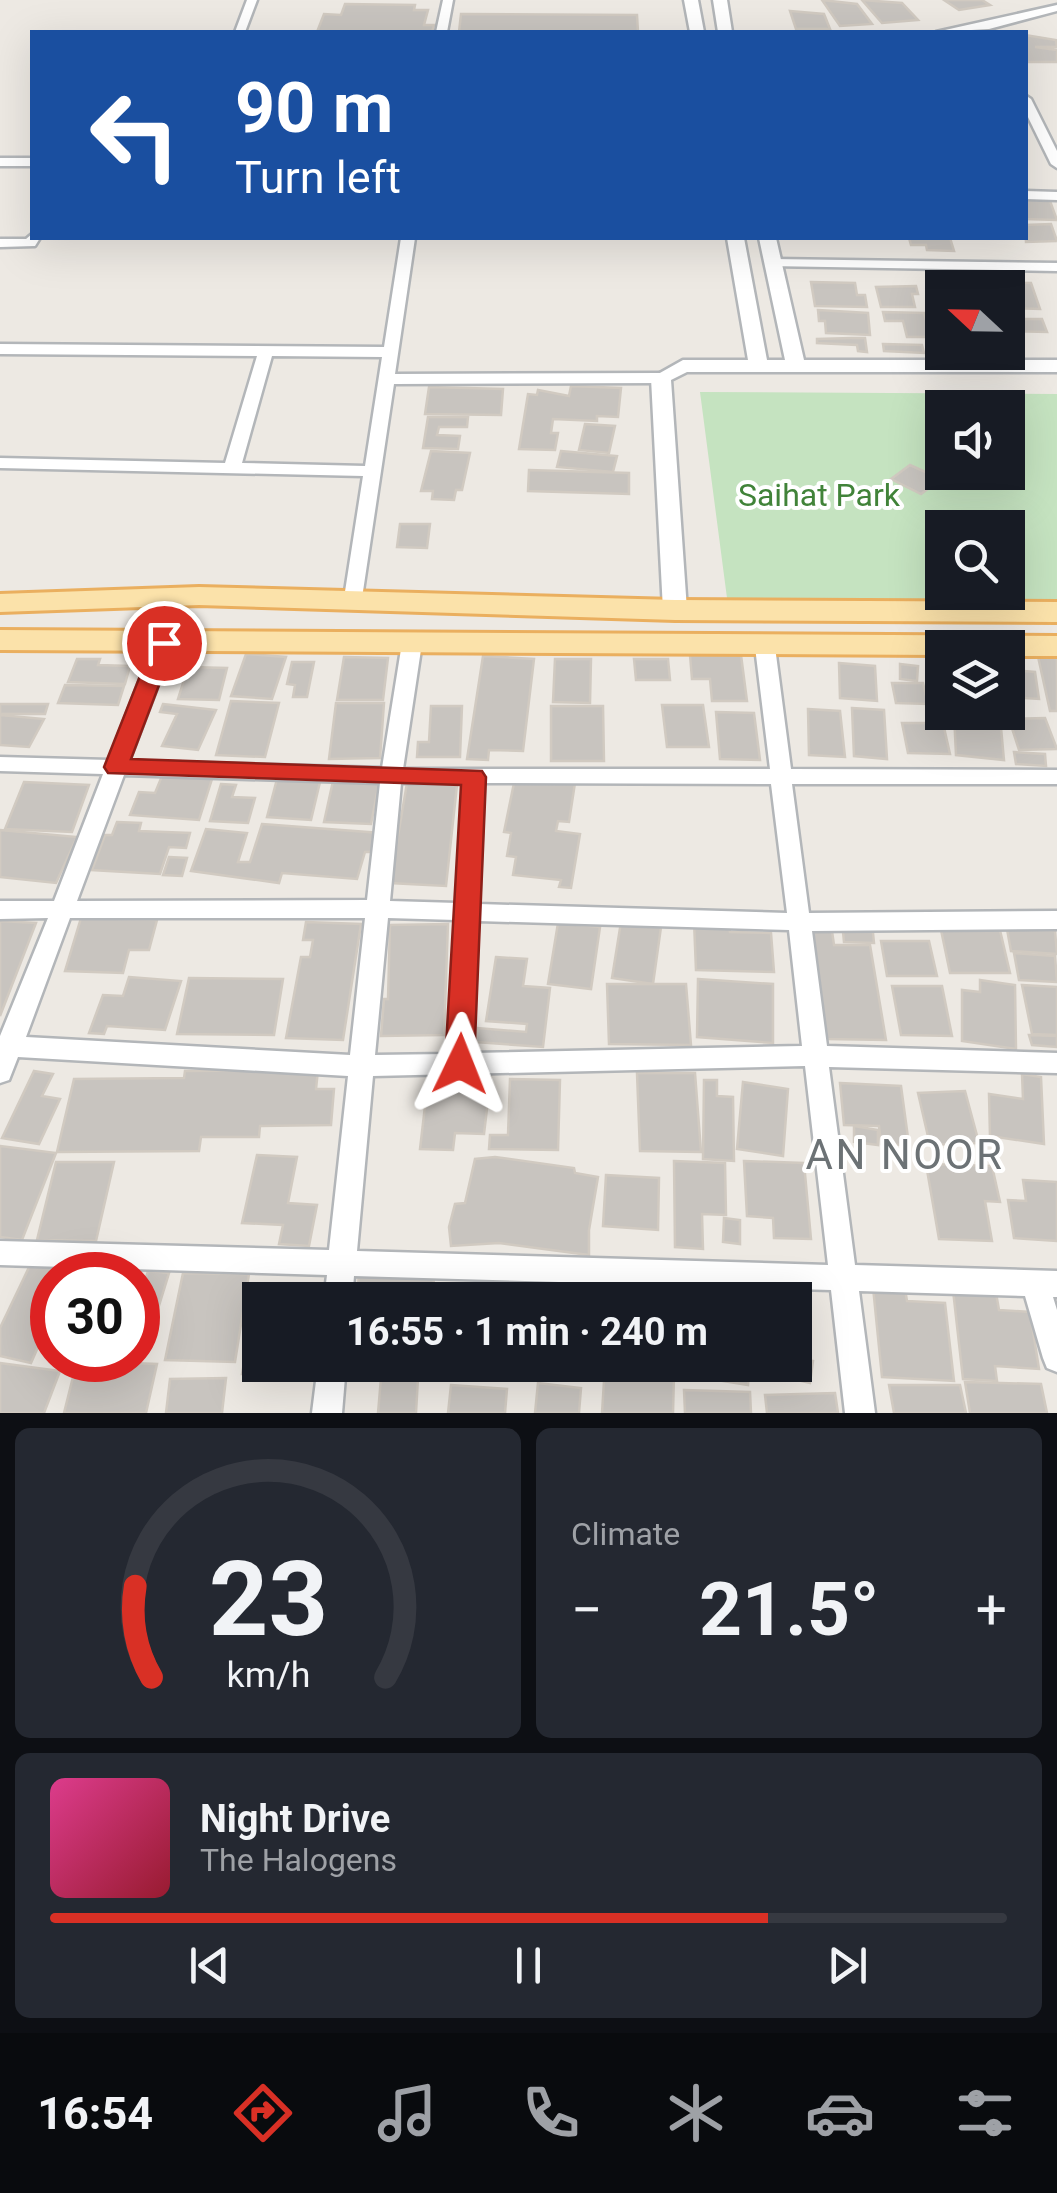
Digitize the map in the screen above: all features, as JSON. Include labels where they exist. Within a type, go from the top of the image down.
[{"type":"main road","points":[[0,603],[199,596],[675,610],[1057,612]]},
{"type":"main road","points":[[0,640],[1057,646]]},
{"type":"street","points":[[241,30],[252,0]]},
{"type":"street","points":[[442,30],[448,0]]},
{"type":"street","points":[[691,0],[697,30]]},
{"type":"street","points":[[720,0],[725,30]]},
{"type":"street","points":[[991,29],[1057,8]]},
{"type":"street","points":[[1028,105],[1057,164]]},
{"type":"street","points":[[0,162],[30,162]]},
{"type":"street","points":[[1028,195],[1057,196]]},
{"type":"street","points":[[0,244],[30,244],[32,240]]},
{"type":"street","points":[[353,598],[408,240]]},
{"type":"street","points":[[734,240],[759,367]]},
{"type":"street","points":[[768,240],[796,367]]},
{"type":"street","points":[[774,262],[1057,268]]},
{"type":"street","points":[[0,349],[390,352]]},
{"type":"street","points":[[232,468],[266,351]]},
{"type":"street","points":[[386,379],[661,378],[682,366],[1057,366]]},
{"type":"street","points":[[661,378],[675,610]]},
{"type":"street","points":[[0,463],[372,470]]},
{"type":"street","points":[[0,1073],[6,1046],[63,912],[164,643]]},
{"type":"street","points":[[340,1282],[391,776],[412,643]]},
{"type":"street","points":[[764,647],[860,1413]]},
{"type":"street","points":[[0,764],[391,776],[1057,777]]},
{"type":"street","points":[[460,1064],[474,777]]},
{"type":"street","points":[[0,910],[377,909],[798,922],[1057,920]]},
{"type":"street","points":[[6,1046],[362,1066],[815,1056],[1057,1063]]},
{"type":"street","points":[[0,1253],[1046,1284],[1057,1358]]},
{"type":"street","points":[[327,1413],[330,1382]]},
{"type":"green space","name":"Saihat Park","points":[[700,392],[925,393],[925,490],[1025,490],[1025,394],[1057,394],[1057,601],[1025,601],[1025,510],[925,510],[925,600],[727,598]]},
{"type":"building","points":[[822,0],[857,4],[872,24],[840,26]]},
{"type":"building","points":[[862,0],[902,3],[918,20],[882,23]]},
{"type":"building","points":[[944,0],[982,0],[990,5],[959,10]]},
{"type":"building","points":[[345,4],[415,5],[414,10],[428,10],[424,25],[434,25],[433,30],[318,30],[324,14],[341,15]]},
{"type":"building","points":[[790,11],[824,14],[830,29],[796,29]]},
{"type":"building","points":[[461,14],[637,15],[638,30],[459,30]]},
{"type":"building","points":[[1028,35],[1056,40],[1057,47],[1035,47],[1057,50],[1057,62],[1028,62]]},
{"type":"building","points":[[1028,200],[1050,201],[1057,220],[1028,219]]},
{"type":"building","points":[[1051,224],[1057,241],[1026,242],[1028,225]]},
{"type":"building","points":[[910,240],[951,240],[954,251],[927,250],[926,245],[911,245]]},
{"type":"building","points":[[811,282],[855,283],[857,295],[865,295],[867,307],[815,306]]},
{"type":"building","points":[[1025,283],[1031,283],[1040,309],[1025,309]]},
{"type":"building","points":[[916,286],[918,294],[912,294],[915,307],[881,307],[876,287]]},
{"type":"building","points":[[818,310],[868,313],[870,335],[826,333]]},
{"type":"building","points":[[883,312],[924,313],[925,337],[907,337],[903,321],[885,321]]},
{"type":"building","points":[[1025,319],[1042,319],[1047,332],[1025,331]]},
{"type":"building","points":[[865,338],[867,352],[858,351],[857,345],[817,343],[817,339]]},
{"type":"building","points":[[883,344],[922,345],[924,353],[884,351]]},
{"type":"building","points":[[571,386],[621,388],[618,417],[597,416],[597,421],[553,419],[551,433],[558,433],[555,450],[519,449],[528,394],[537,395],[538,390],[569,396]]},
{"type":"building","points":[[429,387],[503,389],[501,415],[425,414]]},
{"type":"building","points":[[428,417],[468,417],[467,427],[439,427],[437,435],[460,436],[458,449],[423,448]]},
{"type":"building","points":[[585,424],[615,426],[609,453],[579,450]]},
{"type":"building","points":[[431,451],[470,453],[462,490],[456,490],[454,500],[432,499],[433,491],[421,491]]},
{"type":"building","points":[[561,451],[617,456],[613,472],[557,467]]},
{"type":"building","points":[[910,465],[925,472],[926,490],[921,494],[891,479]]},
{"type":"building","points":[[529,470],[629,473],[629,494],[528,491]]},
{"type":"building","points":[[400,524],[430,524],[427,548],[397,547]]},
{"type":"building","points":[[1037,652],[1057,653],[1057,711],[1050,711]]},
{"type":"building","points":[[246,654],[286,657],[272,699],[231,696]]},
{"type":"building","points":[[690,655],[741,655],[747,701],[712,701],[710,679],[692,679]]},
{"type":"building","points":[[483,656],[534,659],[523,751],[489,750],[488,760],[467,759]]},
{"type":"building","points":[[344,657],[388,658],[383,700],[337,700]]},
{"type":"building","points":[[77,659],[100,659],[98,665],[130,666],[125,684],[68,682]]},
{"type":"building","points":[[555,659],[591,659],[590,703],[553,702]]},
{"type":"building","points":[[634,659],[668,659],[670,680],[636,680]]},
{"type":"building","points":[[292,662],[314,662],[307,697],[293,697],[295,685],[287,684]]},
{"type":"building","points":[[839,663],[875,666],[877,701],[840,698]]},
{"type":"building","points":[[900,664],[918,666],[917,681],[900,679]]},
{"type":"building","points":[[188,667],[227,668],[219,700],[178,699]]},
{"type":"building","points":[[1025,671],[1035,672],[1039,699],[1025,698]]},
{"type":"building","points":[[892,683],[923,683],[925,704],[896,703]]},
{"type":"building","points":[[65,685],[124,686],[118,705],[58,703]]},
{"type":"building","points":[[231,701],[279,703],[265,757],[216,755]]},
{"type":"building","points":[[336,703],[384,703],[380,758],[329,759]]},
{"type":"building","points":[[0,704],[48,704],[45,714],[0,714]]},
{"type":"building","points":[[163,704],[216,710],[198,750],[162,746],[177,714],[160,712]]},
{"type":"building","points":[[662,705],[703,705],[709,747],[667,747]]},
{"type":"building","points":[[431,706],[462,706],[460,757],[417,757],[418,742],[429,742]]},
{"type":"building","points":[[551,706],[603,706],[604,761],[551,761]]},
{"type":"building","points":[[852,708],[884,710],[887,759],[854,756]]},
{"type":"building","points":[[808,709],[840,711],[845,757],[809,755]]},
{"type":"building","points":[[716,712],[754,713],[760,760],[720,759]]},
{"type":"building","points":[[0,715],[44,719],[29,747],[0,745]]},
{"type":"building","points":[[1045,718],[1057,749],[1019,750],[1013,730],[1025,730],[1025,719]]},
{"type":"building","points":[[902,723],[925,723],[925,730],[945,730],[950,754],[908,753]]},
{"type":"building","points":[[955,730],[1001,730],[1004,760],[956,755]]},
{"type":"building","points":[[1014,752],[1045,754],[1046,766],[1016,764]]},
{"type":"building","points":[[162,776],[212,779],[199,820],[130,815],[139,792],[155,793]]},
{"type":"building","points":[[515,778],[575,783],[569,822],[558,821],[556,831],[580,834],[571,888],[559,887],[561,880],[513,875],[516,857],[507,856],[511,833],[504,832]]},
{"type":"building","points":[[277,779],[320,782],[311,820],[267,817]]},
{"type":"building","points":[[333,781],[379,783],[371,824],[324,822]]},
{"type":"building","points":[[24,782],[89,785],[72,832],[5,829]]},
{"type":"building","points":[[407,783],[457,785],[446,886],[390,883]]},
{"type":"building","points":[[221,784],[236,785],[232,797],[255,798],[248,823],[210,821]]},
{"type":"building","points":[[117,822],[141,823],[139,831],[190,833],[186,848],[169,847],[160,874],[92,870],[105,835],[112,835]]},
{"type":"building","points":[[262,824],[380,833],[375,852],[365,852],[357,879],[282,873],[279,883],[191,871],[206,829],[247,833],[238,862],[250,862]]},
{"type":"building","points":[[0,830],[77,837],[56,883],[0,877]]},
{"type":"building","points":[[169,857],[187,858],[182,876],[163,875]]},
{"type":"building","points":[[81,918],[157,920],[149,950],[129,950],[123,973],[65,971]]},
{"type":"building","points":[[0,921],[36,923],[0,1016]]},
{"type":"building","points":[[694,921],[729,923],[730,932],[771,933],[774,972],[696,970]]},
{"type":"building","points":[[842,921],[872,923],[874,943],[844,942]]},
{"type":"building","points":[[306,922],[361,924],[343,1040],[286,1038],[301,957],[310,957],[313,940],[303,940]]},
{"type":"building","points":[[621,922],[661,927],[653,984],[612,978]]},
{"type":"building","points":[[558,923],[600,927],[591,989],[548,984]]},
{"type":"building","points":[[448,924],[444,1035],[381,1036],[384,999],[388,999],[390,925]]},
{"type":"building","points":[[812,924],[831,924],[834,945],[870,945],[886,1040],[827,1039]]},
{"type":"building","points":[[940,925],[999,926],[1010,973],[950,973]]},
{"type":"building","points":[[1007,929],[1055,931],[1057,954],[1011,951]]},
{"type":"building","points":[[881,941],[929,941],[937,976],[887,976]]},
{"type":"building","points":[[1014,953],[1055,956],[1057,982],[1019,980]]},
{"type":"building","points":[[496,957],[527,959],[523,986],[550,988],[543,1047],[476,1042],[478,1028],[526,1032],[527,1024],[486,1021]]},
{"type":"building","points":[[129,977],[181,981],[165,1030],[107,1026],[104,1034],[89,1033],[103,995],[123,996]]},
{"type":"building","points":[[189,978],[283,979],[274,1035],[177,1034]]},
{"type":"building","points":[[698,979],[773,984],[773,1043],[697,1037]]},
{"type":"building","points":[[980,980],[1015,985],[1016,1049],[962,1041],[962,990],[980,992]]},
{"type":"building","points":[[607,984],[686,984],[691,1045],[609,1044]]},
{"type":"building","points":[[1022,985],[1057,987],[1057,1035],[1032,1034]]},
{"type":"building","points":[[892,986],[942,986],[952,1036],[901,1035]]},
{"type":"building","points":[[1029,1035],[1057,1036],[1057,1047],[1032,1045]]},
{"type":"building","points":[[318,1070],[316,1089],[334,1089],[331,1125],[260,1126],[259,1137],[201,1137],[199,1151],[57,1152],[74,1079],[184,1078],[185,1071]]},
{"type":"building","points":[[34,1071],[53,1074],[42,1096],[60,1099],[39,1144],[2,1138]]},
{"type":"building","points":[[637,1073],[695,1073],[701,1152],[640,1151]]},
{"type":"building","points":[[462,1074],[491,1075],[484,1134],[455,1133],[453,1150],[420,1149],[428,1080],[461,1082]]},
{"type":"building","points":[[1022,1074],[1041,1077],[1044,1144],[990,1136],[989,1094],[1023,1099]]},
{"type":"building","points":[[510,1079],[560,1080],[558,1150],[489,1149],[490,1135],[508,1135]]},
{"type":"building","points":[[704,1080],[717,1080],[717,1096],[733,1097],[734,1161],[703,1159]]},
{"type":"building","points":[[743,1082],[788,1089],[783,1156],[737,1149]]},
{"type":"building","points":[[840,1083],[901,1086],[909,1145],[881,1144],[879,1126],[844,1125]]},
{"type":"building","points":[[965,1091],[979,1143],[930,1145],[918,1093]]},
{"type":"building","points":[[854,1126],[878,1130],[878,1145],[854,1142]]},
{"type":"building","points":[[0,1146],[56,1153],[22,1240],[0,1237]]},
{"type":"building","points":[[257,1155],[297,1157],[288,1203],[317,1205],[309,1246],[279,1244],[283,1225],[242,1223]]},
{"type":"building","points":[[495,1157],[574,1168],[575,1173],[598,1177],[589,1255],[499,1243],[451,1246],[449,1227],[455,1204],[465,1203],[475,1159]]},
{"type":"building","points":[[674,1161],[725,1163],[726,1215],[702,1214],[703,1249],[675,1247]]},
{"type":"building","points":[[744,1161],[804,1163],[811,1239],[774,1238],[773,1218],[747,1216]]},
{"type":"building","points":[[56,1162],[114,1162],[96,1241],[37,1240]]},
{"type":"building","points":[[926,1164],[992,1166],[1000,1202],[985,1201],[992,1241],[939,1239]]},
{"type":"building","points":[[606,1175],[659,1178],[658,1230],[603,1226]]},
{"type":"building","points":[[1023,1180],[1057,1182],[1057,1241],[1014,1238],[1008,1200],[1026,1201]]},
{"type":"building","points":[[724,1218],[740,1220],[740,1244],[723,1242]]},
{"type":"building","points":[[30,1265],[30,1363],[0,1356],[0,1328]]},
{"type":"building","points":[[160,1272],[169,1273],[160,1302]]},
{"type":"building","points":[[434,1272],[434,1282],[358,1282],[359,1273]]},
{"type":"building","points":[[183,1273],[249,1274],[248,1282],[242,1282],[242,1318],[235,1362],[165,1360]]},
{"type":"building","points":[[873,1287],[905,1289],[907,1301],[945,1303],[954,1381],[882,1377]]},
{"type":"building","points":[[953,1290],[996,1293],[999,1310],[1030,1312],[1039,1369],[995,1366],[997,1381],[963,1379]]},
{"type":"building","points":[[0,1363],[30,1367],[30,1382],[56,1382],[44,1413],[0,1413]]},
{"type":"building","points":[[226,1378],[222,1413],[166,1413],[170,1379]]},
{"type":"building","points":[[72,1382],[153,1382],[146,1413],[64,1413]]},
{"type":"building","points":[[381,1382],[418,1382],[416,1413],[378,1413]]},
{"type":"building","points":[[604,1382],[674,1382],[673,1413],[602,1413]]},
{"type":"building","points":[[965,1382],[1041,1384],[1047,1413],[970,1413]]},
{"type":"building","points":[[538,1383],[581,1388],[579,1413],[535,1413]]},
{"type":"building","points":[[451,1385],[507,1389],[505,1413],[448,1413]]},
{"type":"building","points":[[889,1385],[960,1385],[966,1413],[894,1413]]},
{"type":"building","points":[[684,1390],[750,1392],[751,1413],[685,1413]]},
{"type":"building","points":[[835,1393],[838,1413],[767,1413],[765,1395]]},
{"type":"district","name":"AN NOOR","points":[[905,1154]]},
{"type":"route","points":[[164,643],[116,767],[474,777],[460,1064]]}]
